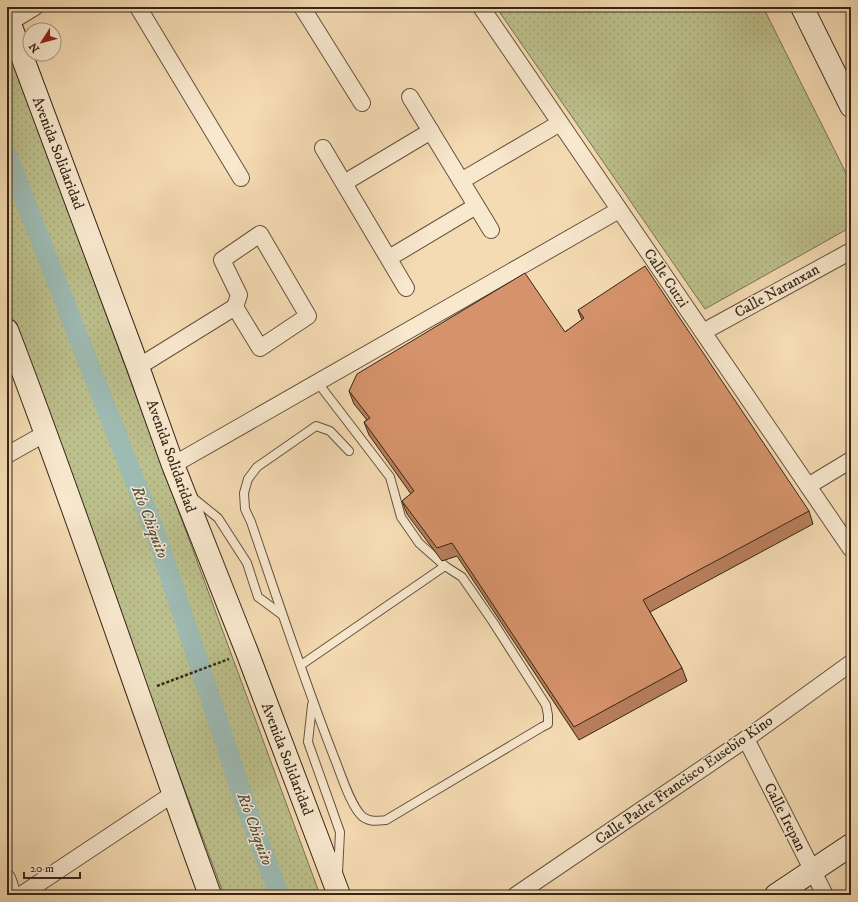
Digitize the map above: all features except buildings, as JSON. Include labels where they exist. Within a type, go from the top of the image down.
[{"type":"main road","points":[[802,7],[851,106]]},
{"type":"main road","name":"Avenida Solidaridad","points":[[8,21],[138,367],[173,465],[247,652],[338,892]]},
{"type":"main road","points":[[7,330],[46,433],[210,895]]},
{"type":"main road","points":[[776,895],[851,845]]},
{"type":"street","points":[[8,21],[35,7]]},
{"type":"street","points":[[138,7],[241,178]]},
{"type":"street","points":[[302,7],[362,103]]},
{"type":"street","name":"Calle Cutzi","points":[[481,7],[851,549]]},
{"type":"street","points":[[410,97],[491,230]]},
{"type":"street","points":[[461,181],[560,123]]},
{"type":"street","points":[[344,183],[431,131]]},
{"type":"street","points":[[323,148],[406,288]]},
{"type":"street","points":[[389,258],[476,206]]},
{"type":"street","points":[[173,465],[619,210]]},
{"type":"street","points":[[138,367],[236,307],[239,295],[222,260],[260,234],[308,316],[260,348],[236,307]]},
{"type":"street","name":"Calle Naranxan","points":[[703,332],[851,251]]},
{"type":"street","points":[[7,455],[46,433]]},
{"type":"street","points":[[808,486],[851,460]]},
{"type":"street","name":"Calle Padre Francisco Eusebio Kino","points":[[516,895],[746,739],[851,663]]},
{"type":"street","name":"Calle Irepan","points":[[746,739],[825,895]]},
{"type":"street","points":[[21,895],[173,794]]},
{"type":"street","points":[[7,878],[13,895]]},
{"type":"lane","points":[[318,383],[390,477],[401,517],[419,543],[445,566],[462,577],[493,622],[546,705],[548,715],[548,724],[386,820],[374,821],[362,816],[353,805],[313,702],[251,522],[245,509],[244,493],[248,479],[257,467],[316,426],[330,430],[349,451]]},
{"type":"lane","points":[[182,488],[218,518],[247,563],[258,597],[282,614]]},
{"type":"lane","points":[[301,665],[445,566]]},
{"type":"lane","points":[[313,702],[308,742],[340,832],[338,892]]},
{"type":"path","points":[[153,687],[228,659]]},
{"type":"green space","points":[[496,7],[763,7],[851,183],[851,227],[705,309]]},
{"type":"green space","points":[[8,48],[320,895],[224,895],[7,313]]},
{"type":"waterway","name":"Río Chiquito","points":[[7,155],[158,540],[247,809],[279,895]]}]
